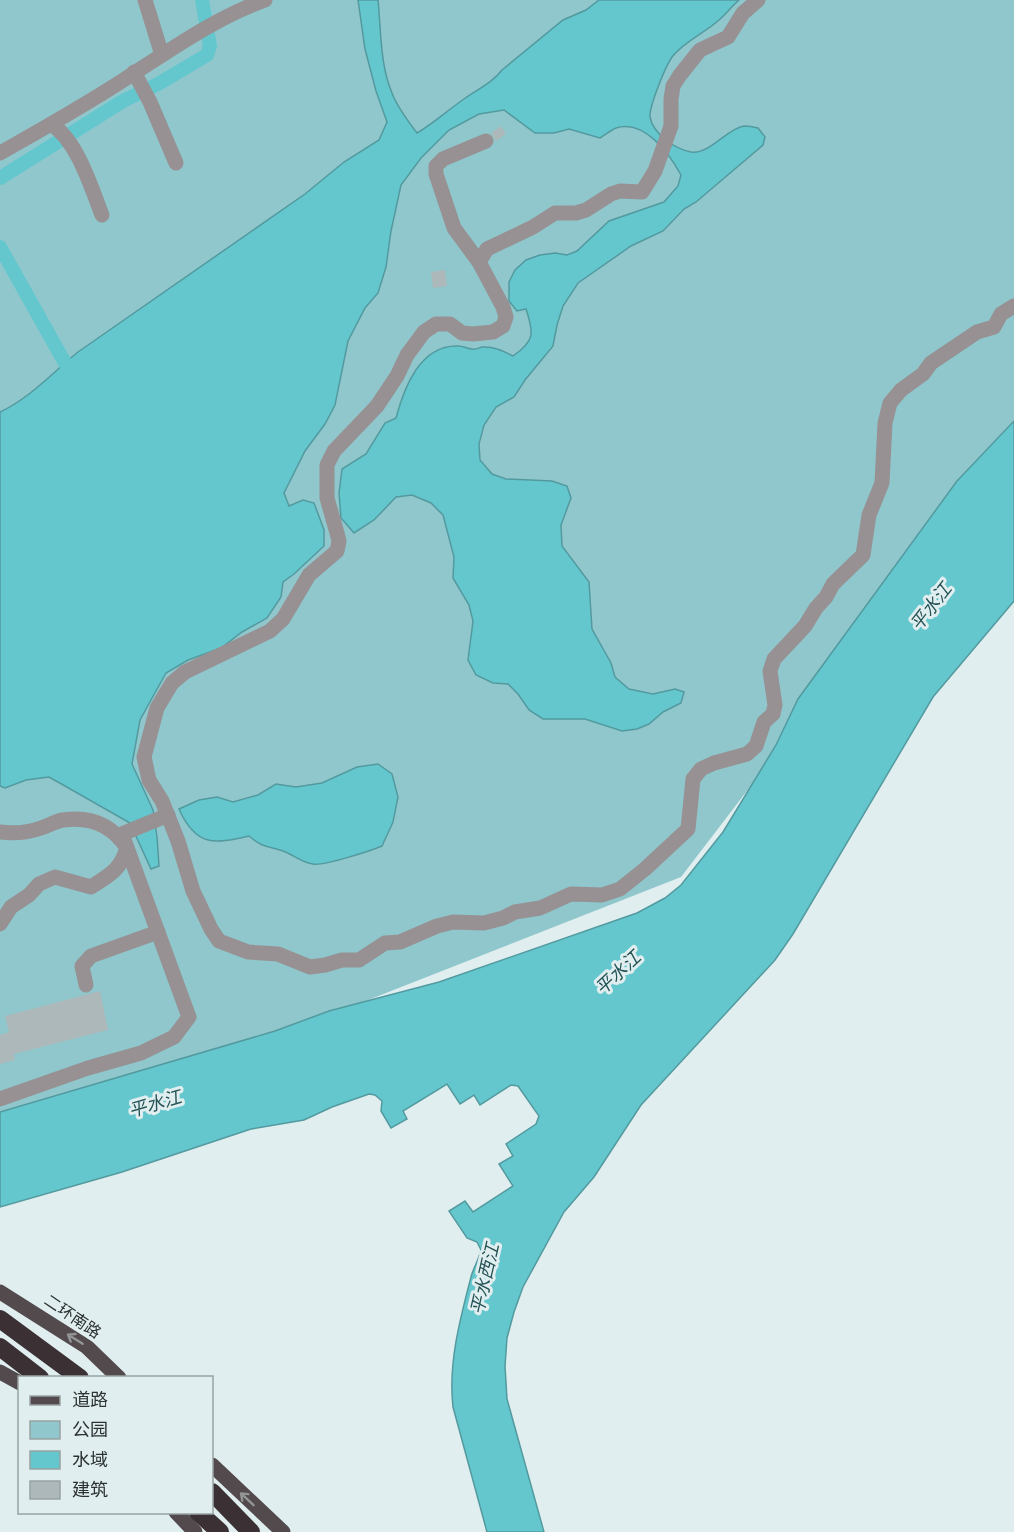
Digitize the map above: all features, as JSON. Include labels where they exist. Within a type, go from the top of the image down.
[{"type":"highway","points":[[0,1319],[79,1376]]},
{"type":"highway","points":[[0,1347],[39,1376]]},
{"type":"highway","points":[[213,1493],[251,1532]]},
{"type":"highway","points":[[200,1514],[220,1532]]},
{"type":"main road","name":"二环南路","points":[[0,1292],[87,1347],[118,1376]]},
{"type":"main road","points":[[0,1372],[18,1382]]},
{"type":"main road","points":[[213,1466],[283,1532]]},
{"type":"main road","points":[[230,1509],[258,1532]]},
{"type":"main road","points":[[178,1514],[195,1532]]},
{"type":"street","points":[[145,0],[162,54]]},
{"type":"street","points":[[0,153],[56,127],[196,33],[265,0]]},
{"type":"street","points":[[479,262],[487,249],[533,227],[555,213],[576,213],[586,210],[620,191],[642,192],[655,171],[671,126],[672,93],[680,75],[700,50],[728,36],[743,13],[758,0]]},
{"type":"street","points":[[134,73],[150,102],[176,163]]},
{"type":"street","points":[[56,127],[70,145],[85,172],[102,215]]},
{"type":"street","points":[[486,141],[443,159],[436,166],[436,174],[454,228],[479,262],[503,308],[506,317],[503,326],[493,332],[473,334],[462,333],[450,324],[436,324],[424,332],[406,355],[397,376],[377,406],[334,451],[327,465],[327,498],[338,533],[337,551],[309,575],[283,619],[270,631],[185,672],[172,683],[157,708],[144,757],[149,780],[168,815],[203,915],[219,941],[248,952],[278,954],[310,967],[342,960],[359,960],[385,943],[400,942],[437,926],[453,922],[484,923],[515,912],[540,908],[571,894],[602,895],[620,888],[645,870],[688,828],[693,779],[701,769],[747,754],[756,746],[764,722],[773,714],[776,705],[770,671],[774,659],[805,626],[833,584],[863,555],[869,515],[882,483],[885,423],[890,403],[901,390],[923,374],[931,363],[977,332],[994,327],[1002,314],[1014,306]]},
{"type":"street","points":[[0,1099],[88,1068],[141,1053],[174,1038],[189,1017],[122,834],[168,815]]},
{"type":"street","points":[[0,832],[23,834],[62,820],[86,820],[108,826],[119,835],[127,848],[124,859],[115,873],[91,888],[55,877],[39,884],[29,895],[11,907],[0,924]]},
{"type":"street","points":[[86,985],[82,966],[91,956],[158,932]]},
{"type":"green space","points":[[0,0],[1014,0],[1014,443],[681,877],[213,1061],[0,1123]]},
{"type":"water","points":[[358,0],[378,0],[388,82],[403,114],[417,133],[489,82],[563,20],[586,10],[599,0],[739,0],[719,20],[682,46],[672,57],[658,87],[650,117],[660,135],[678,148],[691,152],[704,150],[737,128],[744,126],[758,128],[765,137],[763,145],[696,202],[684,209],[663,231],[631,246],[578,283],[563,306],[553,346],[514,397],[496,407],[484,425],[479,444],[480,460],[492,474],[506,479],[552,481],[567,486],[571,498],[561,525],[562,546],[589,582],[592,629],[611,663],[615,677],[629,689],[653,694],[675,689],[684,692],[681,703],[663,712],[649,724],[637,729],[622,731],[585,719],[543,719],[529,710],[508,684],[493,683],[476,675],[468,660],[473,621],[469,605],[453,578],[454,557],[443,515],[431,503],[412,495],[396,497],[374,520],[354,533],[341,518],[339,493],[342,469],[366,454],[385,423],[396,418],[409,382],[424,360],[445,347],[459,346],[473,349],[490,347],[513,356],[529,341],[531,330],[526,309],[517,311],[509,301],[509,282],[515,270],[526,260],[540,255],[555,253],[567,255],[577,251],[609,221],[664,202],[678,186],[681,175],[670,157],[646,133],[636,128],[616,128],[600,138],[569,129],[554,133],[535,133],[504,110],[479,114],[449,130],[421,158],[401,185],[386,267],[378,293],[365,308],[348,341],[335,405],[325,424],[305,451],[284,493],[289,506],[303,500],[314,503],[324,530],[324,546],[283,582],[281,597],[267,618],[242,632],[221,648],[188,660],[166,673],[140,720],[132,764],[153,810],[159,866],[151,869],[130,823],[49,777],[26,780],[5,788],[0,786],[0,412],[31,392],[78,352],[305,194],[344,162],[379,140],[387,122],[365,49]]},
{"type":"water","points":[[1014,421],[1014,601],[933,697],[793,934],[775,960],[641,1105],[594,1177],[564,1212],[523,1287],[507,1338],[505,1366],[507,1399],[544,1532],[487,1532],[453,1407],[452,1391],[459,1325],[472,1274],[481,1250],[477,1242],[467,1238],[449,1211],[465,1201],[473,1212],[513,1186],[499,1164],[513,1156],[506,1144],[536,1124],[539,1116],[518,1086],[511,1085],[480,1105],[474,1095],[460,1104],[447,1084],[403,1111],[407,1119],[391,1128],[381,1111],[382,1101],[375,1095],[369,1094],[304,1120],[251,1129],[122,1172],[0,1207],[0,1112],[275,1031],[329,1011],[439,982],[637,913],[665,898],[681,885],[723,832],[776,745],[798,699],[957,481]]},
{"type":"water","points":[[378,764],[392,774],[398,797],[393,822],[382,846],[327,863],[305,862],[283,851],[262,845],[249,836],[216,841],[207,840],[192,830],[179,809],[199,800],[217,797],[233,802],[258,795],[276,784],[296,787],[322,783],[357,767]]},
{"type":"building","points":[[501,126],[506,134],[496,141],[491,133]]},
{"type":"building","points":[[445,270],[447,286],[433,288],[431,272]]},
{"type":"building","points":[[100,991],[108,1030],[14,1054],[15,1060],[0,1064],[0,1035],[9,1032],[5,1016]]},
{"type":"waterway","points":[[0,178],[123,101],[158,84],[207,55],[210,46],[202,0]]},
{"type":"waterway","points":[[0,247],[65,363]]},
{"type":"water label","name":"平水江","points":[[931,607]]},
{"type":"water label","name":"平水江","points":[[618,973]]},
{"type":"water label","name":"平水江","points":[[155,1104]]},
{"type":"water label","name":"平水西江","points":[[485,1279]]}]
